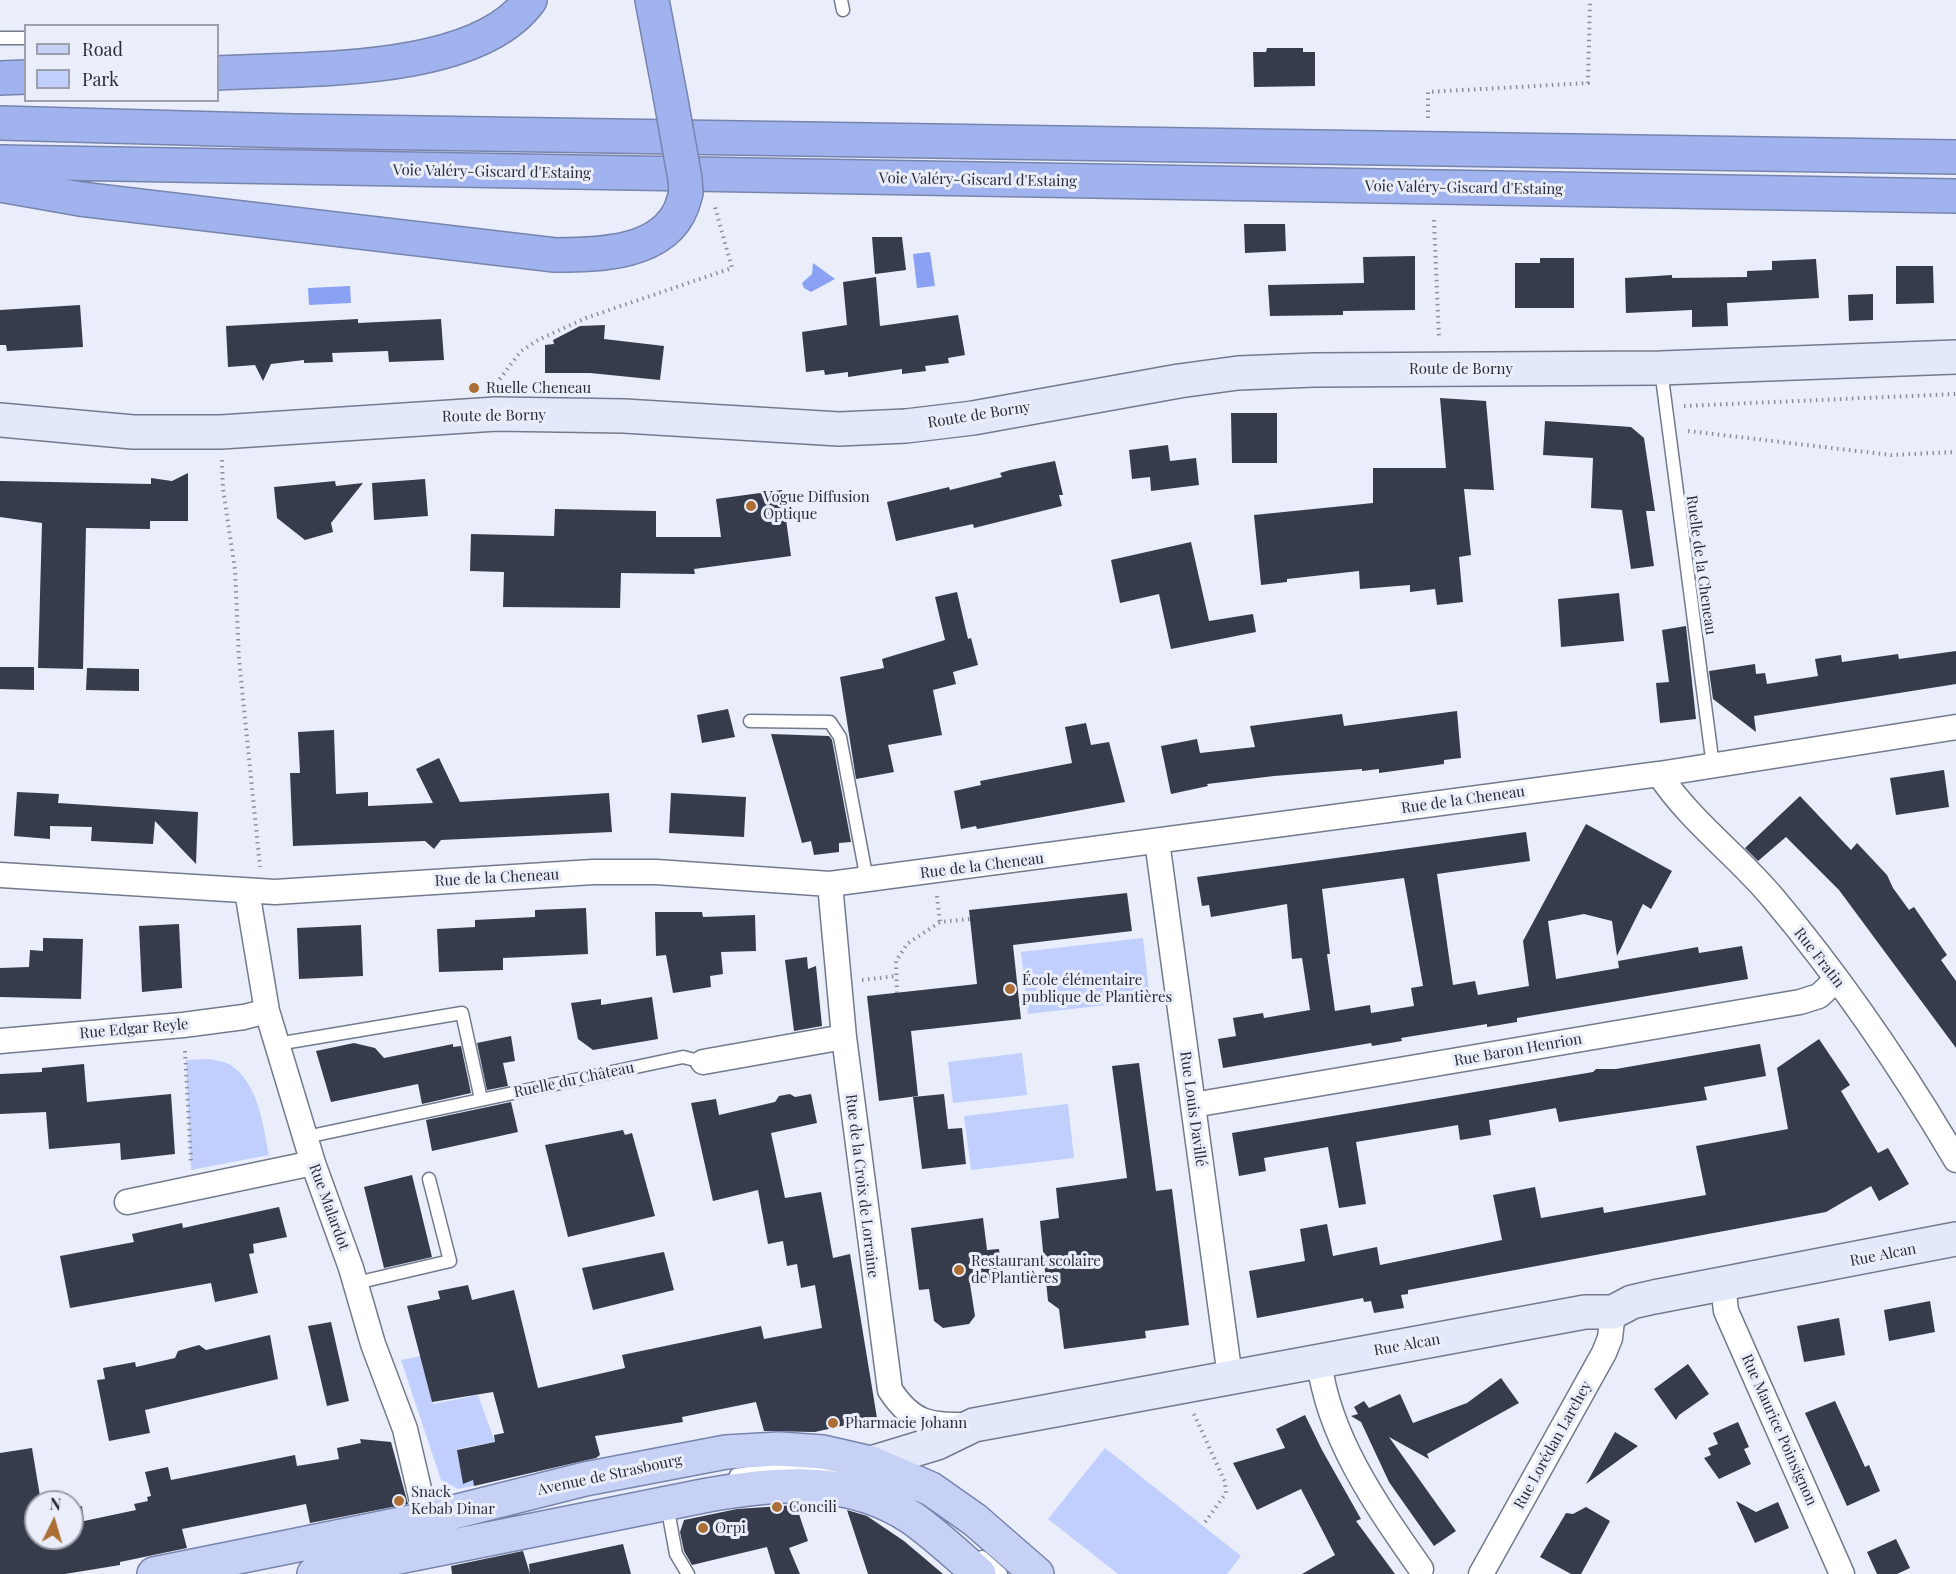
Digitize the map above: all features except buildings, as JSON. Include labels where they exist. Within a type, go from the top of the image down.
[{"type":"highway","points":[[219,73],[416,59],[458,48],[493,32],[530,0]]},
{"type":"highway","points":[[0,185],[92,200],[555,255],[599,255],[634,246],[662,234],[677,220],[686,192],[652,0]]},
{"type":"highway","points":[[0,78],[24,77]]},
{"type":"highway","points":[[0,123],[294,131],[1956,157]]},
{"type":"highway","name":"Voie Valéry-Giscard d'Estaing","points":[[0,162],[107,166],[1956,196]]},
{"type":"main road","name":"Avenue de Strasbourg","points":[[154,1574],[426,1519],[539,1489],[726,1452],[779,1449],[823,1452],[863,1469],[931,1489],[975,1520],[1037,1574]]},
{"type":"main road","points":[[314,1574],[666,1503],[767,1485],[809,1485],[853,1492],[884,1503],[911,1518],[973,1560]]},
{"type":"street","name":"Route de Borny","points":[[0,420],[133,432],[221,432],[496,414],[624,416],[839,429],[906,426],[972,418],[1157,384],[1238,373],[1337,370],[1661,368],[1956,357]]},
{"type":"street","name":"Rue de la Cheneau","points":[[0,875],[254,891],[593,872],[656,872],[830,884],[1659,774],[1956,726]]},
{"type":"street","name":"Rue Fratin","points":[[1659,774],[1674,796],[1772,897],[1876,1031],[1956,1160]]},
{"type":"street","name":"Rue Louis Davillé","points":[[1157,841],[1230,1377]]},
{"type":"street","name":"Rue de la Croix de Lorraine","points":[[830,884],[844,1037],[890,1390],[902,1410],[932,1425],[974,1425]]},
{"type":"street","name":"Rue Malardot","points":[[254,891],[267,1011],[313,1163],[405,1429],[426,1519]]},
{"type":"street","name":"Rue Baron Henrion","points":[[1193,1105],[1800,1002],[1819,996],[1836,980]]},
{"type":"street","name":"Rue Edgar Reyle","points":[[0,1041],[183,1025],[244,1017],[267,1011]]},
{"type":"street","name":"Ruelle du Château","points":[[703,1062],[844,1037]]},
{"type":"street","points":[[127,1202],[313,1163]]},
{"type":"street","name":"Rue Alcan","points":[[863,1469],[937,1443],[974,1425],[1585,1312],[1613,1312],[1632,1302],[1953,1242]]},
{"type":"street","name":"Rue Maurice Poinsignon","points":[[1723,1284],[1726,1311],[1842,1574]]},
{"type":"street","name":"Rue Lorédan Larchey","points":[[1481,1574],[1604,1353],[1610,1338],[1613,1312]]},
{"type":"street","points":[[1319,1361],[1332,1415],[1368,1493],[1421,1569]]},
{"type":"lane","points":[[0,38],[24,38]]},
{"type":"lane","name":"Ruelle de la Cheneau","points":[[1661,368],[1667,429],[1713,766]]},
{"type":"lane","points":[[750,721],[830,722],[840,737],[867,880]]},
{"type":"lane","points":[[277,1044],[462,1013],[481,1099]]},
{"type":"lane","name":"Ruelle du Château","points":[[306,1137],[683,1058],[703,1062]]},
{"type":"lane","points":[[356,1283],[450,1261],[429,1179]]},
{"type":"lane","name":"Avenue de Strasbourg","points":[[726,1478],[786,1467],[863,1469]]},
{"type":"lane","name":"Avenue de Strasbourg","points":[[517,1520],[707,1482]]},
{"type":"lane","points":[[666,1503],[676,1554],[688,1574]]},
{"type":"lane","points":[[973,1560],[1001,1574]]},
{"type":"path","points":[[1428,118],[1428,92],[1588,83],[1590,0]]},
{"type":"path","points":[[496,414],[496,383],[520,351],[586,318],[732,268],[715,207]]},
{"type":"path","points":[[1434,220],[1439,330]]},
{"type":"path","points":[[1664,403],[1681,406],[1956,394]]},
{"type":"path","points":[[1667,429],[1891,454],[1956,452]]},
{"type":"path","points":[[221,432],[223,489],[235,570],[254,891]]},
{"type":"path","points":[[897,993],[896,961],[907,944],[940,922],[970,919]]},
{"type":"path","points":[[183,1025],[191,1170],[195,1188]]},
{"type":"path","points":[[1182,1386],[1225,1482],[1226,1493],[1223,1500],[1203,1525]]},
{"type":"green space","points":[[1143,938],[1150,1000],[1028,1014],[1021,952]]},
{"type":"green space","points":[[1022,1053],[1027,1095],[953,1103],[948,1062]]},
{"type":"green space","points":[[210,1059],[230,1065],[248,1084],[262,1119],[269,1155],[191,1170],[186,1060]]},
{"type":"green space","points":[[1068,1104],[1074,1158],[971,1170],[964,1116]]},
{"type":"green space","points":[[421,1356],[433,1404],[478,1395],[495,1442],[457,1449],[463,1483],[473,1479],[474,1486],[458,1489],[441,1480],[401,1360]]},
{"type":"green space","points":[[1105,1448],[1241,1556],[1227,1574],[1118,1574],[1048,1519]]},
{"type":"water","points":[[930,252],[935,286],[917,288],[913,254]]},
{"type":"water","points":[[813,263],[835,279],[811,292],[804,288],[802,283],[812,274]]},
{"type":"water","points":[[350,286],[351,303],[309,305],[308,288]]},
{"type":"place","name":"Ruelle Cheneau","points":[[474,388]]},
{"type":"place","name":"Vogue Diffusion Optique","points":[[751,506]]},
{"type":"place","name":"École élémentaire publique de Plantières","points":[[1010,989]]},
{"type":"place","name":"Restaurant scolaire de Plantières","points":[[959,1270]]},
{"type":"place","name":"Pharmacie Johann","points":[[833,1423]]},
{"type":"place","name":"Snack Kebab Dinar","points":[[399,1501]]},
{"type":"place","name":"Concili","points":[[777,1507]]},
{"type":"place","name":"Orpi","points":[[703,1528]]}]
